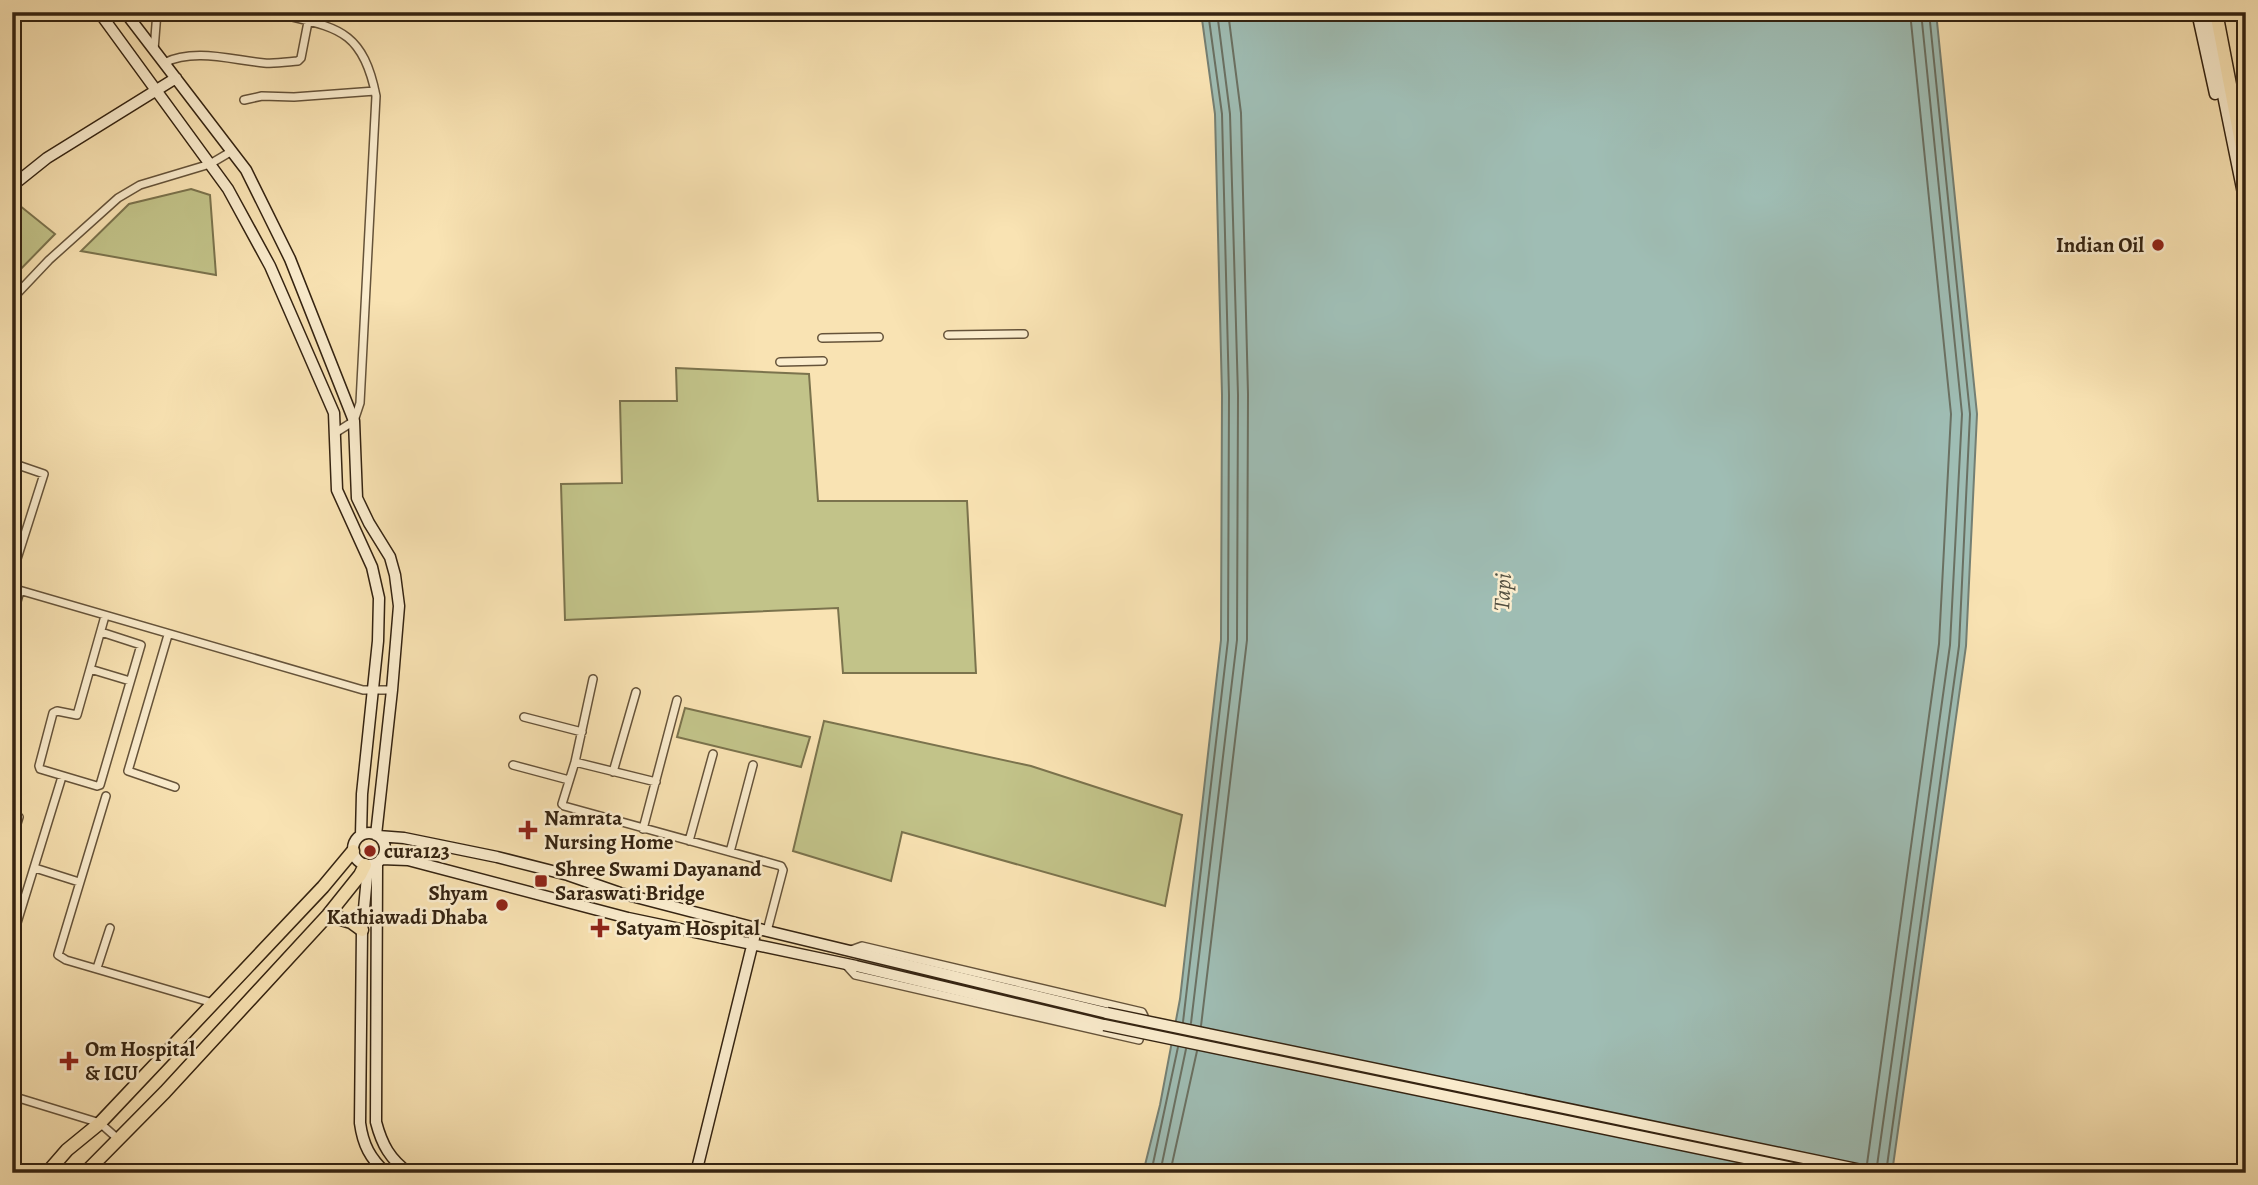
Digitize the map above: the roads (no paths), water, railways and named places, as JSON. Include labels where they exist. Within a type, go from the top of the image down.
[{"type":"main road","points":[[99,12],[228,189],[270,266],[334,413],[337,490],[372,567],[379,598],[378,641],[362,794],[361,835]]},
{"type":"main road","points":[[85,1173],[165,1092],[385,849],[377,835],[399,606],[396,575],[390,557],[357,498],[354,421],[290,259],[246,170],[125,12]]},
{"type":"main road","points":[[2197,12],[2229,155],[2241,167]]},
{"type":"main road","points":[[2206,12],[2241,167]]},
{"type":"main road","points":[[2216,12],[2246,208]]},
{"type":"main road","points":[[2224,12],[2246,125]]},
{"type":"main road","points":[[12,186],[47,158],[176,78]]},
{"type":"main road","points":[[47,1173],[67,1150],[100,1123],[323,887],[353,851],[355,841],[368,833],[497,857],[762,930],[1107,1013],[1876,1173]]},
{"type":"main road","points":[[353,851],[358,861],[373,863],[408,860],[562,899],[628,919],[844,964],[1104,1026],[1817,1173]]},
{"type":"main road","points":[[373,863],[362,930],[361,1130],[366,1149],[386,1173]]},
{"type":"main road","points":[[373,863],[376,1122],[385,1149],[393,1160],[409,1173]]},
{"type":"main road","points":[[328,915],[351,922],[362,930]]},
{"type":"main road","points":[[696,1173],[753,944],[762,930]]},
{"type":"main road","points":[[362,989],[376,989]]},
{"type":"street","points":[[154,50],[157,12]]},
{"type":"street","points":[[272,12],[340,31],[353,40],[375,91],[377,112],[360,403],[354,421],[335,433]]},
{"type":"street","points":[[164,63],[191,55],[268,63],[298,61],[301,58],[308,22]]},
{"type":"street","points":[[244,100],[262,96],[294,97],[375,91]]},
{"type":"street","points":[[12,299],[49,260],[118,198],[140,185],[210,164],[232,151]]},
{"type":"street","points":[[948,335],[1024,334]]},
{"type":"street","points":[[822,338],[879,337]]},
{"type":"street","points":[[780,362],[823,361]]},
{"type":"street","points":[[12,463],[44,474],[16,562],[12,563]]},
{"type":"street","points":[[12,619],[16,590],[371,692],[392,690]]},
{"type":"street","points":[[101,632],[141,644],[99,786],[40,769],[38,766],[54,713],[57,711],[77,715],[105,616]]},
{"type":"street","points":[[168,635],[128,771],[175,787]]},
{"type":"street","points":[[90,669],[130,681]]},
{"type":"street","points":[[593,679],[575,762],[562,804],[567,808],[782,868],[762,930]]},
{"type":"street","points":[[613,772],[636,692]]},
{"type":"street","points":[[643,829],[677,700]]},
{"type":"street","points":[[524,717],[582,732]]},
{"type":"street","points":[[689,841],[713,754]]},
{"type":"street","points":[[575,762],[656,782]]},
{"type":"street","points":[[513,765],[569,780]]},
{"type":"street","points":[[730,852],[753,765]]},
{"type":"street","points":[[12,939],[61,780]]},
{"type":"street","points":[[106,796],[58,955],[213,1003]]},
{"type":"street","points":[[12,840],[19,817]]},
{"type":"street","points":[[35,868],[79,882]]},
{"type":"street","points":[[97,968],[110,928]]},
{"type":"street","points":[[844,964],[855,975],[1139,1040],[1144,1016],[1142,1012],[862,946],[848,951]]},
{"type":"street","points":[[12,1096],[100,1123],[118,1139]]},
{"type":"water","name":"Tapi","points":[[1201,12],[1936,12],[1977,414],[1966,646],[1892,1173],[1143,1173],[1160,1105],[1180,999],[1221,640],[1222,395],[1215,114]]},
{"type":"place","name":"Indian Oil","points":[[2158,245]]},
{"type":"place","name":"Namrata Nursing Home","points":[[528,830]]},
{"type":"place","name":"cura123","points":[[370,851]]},
{"type":"place","name":"Shree Swami Dayanand Saraswati Bridge","points":[[541,881]]},
{"type":"place","name":"Shyam Kathiawadi Dhaba","points":[[502,905]]},
{"type":"place","name":"Satyam Hospital","points":[[600,928]]},
{"type":"place","name":"Om Hospital & ICU","points":[[69,1061]]}]
